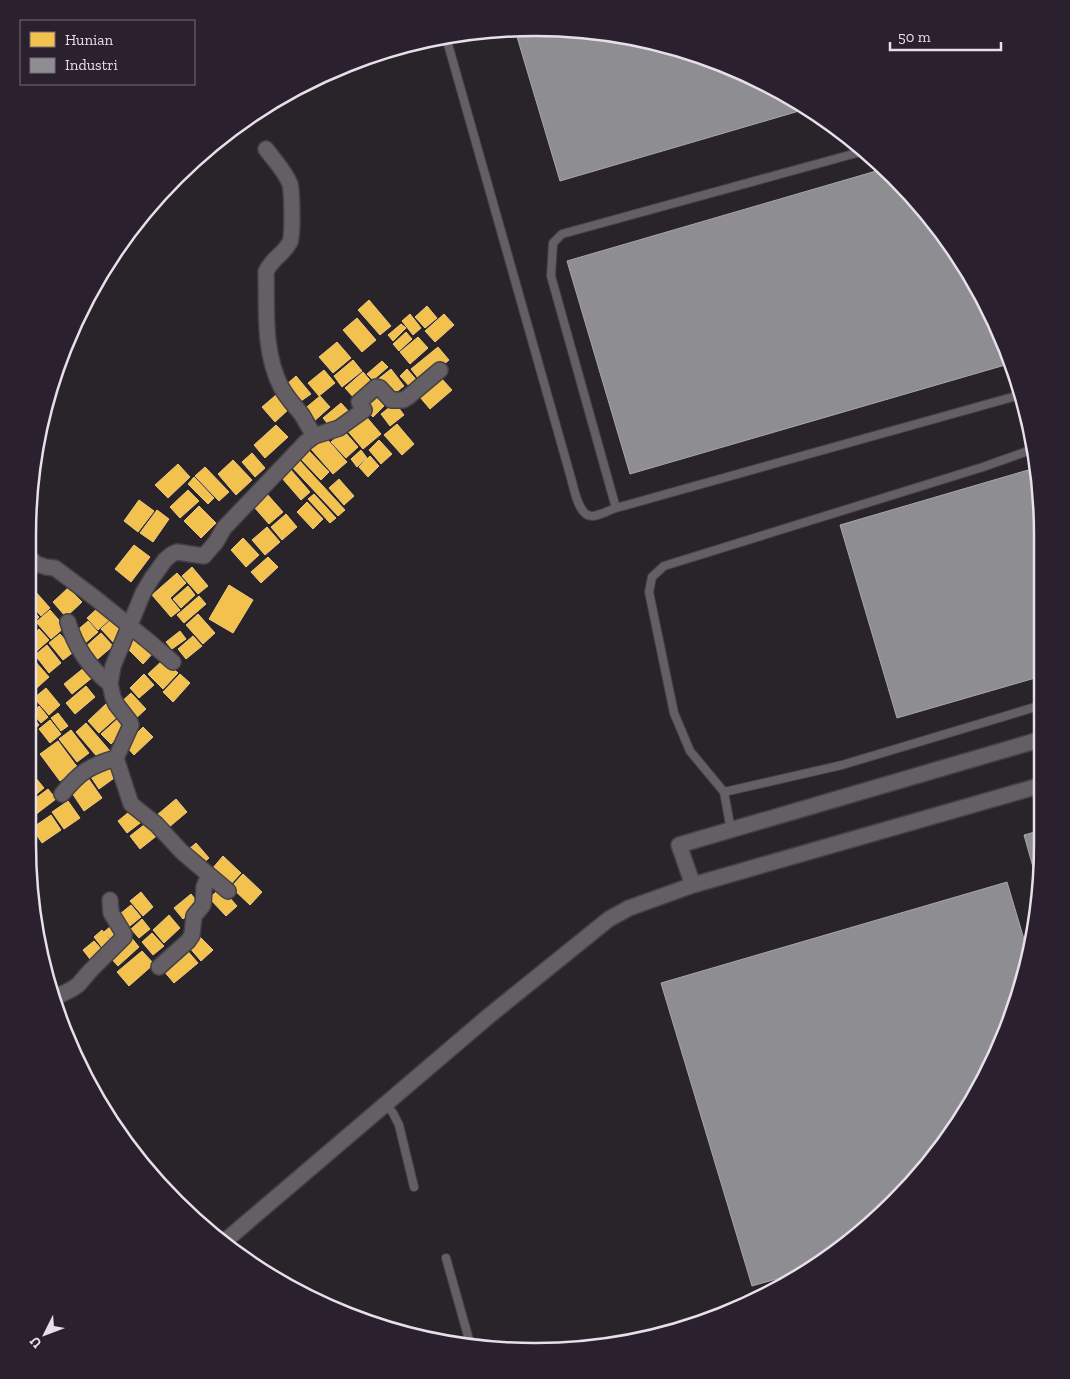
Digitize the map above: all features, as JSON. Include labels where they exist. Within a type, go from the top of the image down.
[{"type":"street","points":[[266,149],[277,163],[290,186],[293,229],[288,245],[269,264],[266,272],[268,346],[273,368],[281,386],[292,404],[302,415],[314,436]]},
{"type":"street","points":[[228,891],[182,852],[156,824],[131,804],[116,758],[131,725],[113,697],[110,684],[113,666],[143,593],[165,560],[176,552],[204,556],[216,542],[224,528],[314,436],[340,428],[360,414],[364,410],[359,402],[376,387],[380,388],[391,400],[403,400],[440,370]]},
{"type":"street","points":[[36,563],[55,568],[173,662]]},
{"type":"street","points":[[68,622],[80,651],[110,684]]},
{"type":"street","points":[[92,666],[113,666]]},
{"type":"street","points":[[693,885],[679,845],[1034,741]]},
{"type":"street","points":[[62,794],[83,772],[94,765],[116,758]]},
{"type":"street","points":[[229,1238],[490,1015],[609,919],[629,908],[693,885],[1034,787]]},
{"type":"street","points":[[159,967],[192,936],[194,916],[203,905],[204,887],[209,875]]},
{"type":"street","points":[[60,995],[78,985],[124,937],[111,913],[110,900]]},
{"type":"lane","points":[[448,44],[580,506],[587,515],[593,516],[1014,397]]},
{"type":"lane","points":[[616,508],[551,276],[553,243],[562,234],[856,153]]},
{"type":"lane","points":[[731,830],[724,792],[690,751],[674,713],[649,592],[652,577],[664,566],[1026,452]]},
{"type":"lane","points":[[724,792],[842,765],[1034,706]]},
{"type":"lane","points":[[386,1104],[399,1125],[414,1187]]},
{"type":"lane","points":[[446,1258],[469,1338]]},
{"type":"building: Hunian","points":[[369,300],[391,326],[380,335],[358,310]]},
{"type":"building: Hunian","points":[[427,306],[437,318],[425,328],[415,317]]},
{"type":"building: Hunian","points":[[410,314],[421,328],[413,335],[402,321]]},
{"type":"building: Hunian","points":[[444,314],[454,325],[435,342],[425,331]]},
{"type":"building: Hunian","points":[[357,318],[376,340],[362,352],[343,330]]},
{"type":"building: Hunian","points":[[401,324],[406,328],[393,341],[388,335]]},
{"type":"building: Hunian","points":[[406,332],[412,339],[399,351],[393,344]]},
{"type":"building: Hunian","points":[[418,337],[428,348],[410,364],[400,352]]},
{"type":"building: Hunian","points":[[337,342],[351,358],[333,373],[319,357]]},
{"type":"building: Hunian","points":[[438,347],[449,360],[422,383],[411,369]]},
{"type":"building: Hunian","points":[[353,360],[362,371],[342,387],[334,376]]},
{"type":"building: Hunian","points":[[382,361],[388,367],[373,380],[367,374]]},
{"type":"building: Hunian","points":[[391,369],[404,386],[391,396],[377,380]]},
{"type":"building: Hunian","points":[[407,369],[419,383],[412,389],[400,376]]},
{"type":"building: Hunian","points":[[324,370],[335,383],[319,396],[308,383]]},
{"type":"building: Hunian","points":[[363,372],[373,384],[355,399],[345,388]]},
{"type":"building: Hunian","points":[[296,376],[311,394],[301,401],[287,384]]},
{"type":"building: Hunian","points":[[441,378],[452,390],[430,409],[419,396]]},
{"type":"building: Hunian","points":[[379,390],[389,401],[373,417],[362,405]]},
{"type":"building: Hunian","points":[[276,395],[289,409],[275,422],[262,407]]},
{"type":"building: Hunian","points":[[320,396],[330,407],[312,423],[302,411]]},
{"type":"building: Hunian","points":[[341,403],[351,414],[333,430],[323,418]]},
{"type":"building: Hunian","points":[[395,403],[404,415],[390,426],[381,414]]},
{"type":"building: Hunian","points":[[364,414],[381,434],[363,449],[346,429]]},
{"type":"building: Hunian","points":[[397,424],[414,444],[402,455],[384,435]]},
{"type":"building: Hunian","points":[[276,425],[288,437],[265,458],[254,445]]},
{"type":"building: Hunian","points":[[344,431],[358,447],[346,458],[331,442]]},
{"type":"building: Hunian","points":[[325,437],[347,462],[333,474],[311,449]]},
{"type":"building: Hunian","points":[[379,440],[392,454],[381,464],[369,450]]},
{"type":"building: Hunian","points":[[308,450],[329,472],[321,480],[300,458]]},
{"type":"building: Hunian","points":[[361,450],[367,458],[357,467],[351,459]]},
{"type":"building: Hunian","points":[[252,453],[265,468],[255,477],[242,462]]},
{"type":"building: Hunian","points":[[370,456],[379,466],[368,477],[359,467]]},
{"type":"building: Hunian","points":[[298,459],[345,510],[338,516],[291,466]]},
{"type":"building: Hunian","points":[[233,460],[252,480],[236,495],[218,474]]},
{"type":"building: Hunian","points":[[178,464],[190,477],[168,498],[155,485]]},
{"type":"building: Hunian","points":[[205,467],[229,492],[219,501],[195,476]]},
{"type":"building: Hunian","points":[[290,469],[310,492],[301,500],[281,477]]},
{"type":"building: Hunian","points":[[194,477],[214,498],[208,504],[188,484]]},
{"type":"building: Hunian","points":[[339,479],[354,496],[344,505],[329,488]]},
{"type":"building: Hunian","points":[[188,490],[199,501],[180,518],[170,507]]},
{"type":"building: Hunian","points":[[267,494],[283,512],[269,524],[254,507]]},
{"type":"building: Hunian","points":[[314,494],[336,518],[330,523],[308,499]]},
{"type":"building: Hunian","points":[[139,500],[154,511],[138,532],[124,521]]},
{"type":"building: Hunian","points":[[307,502],[323,519],[313,529],[297,512]]},
{"type":"building: Hunian","points":[[199,506],[216,523],[201,538],[184,521]]},
{"type":"building: Hunian","points":[[157,510],[169,519],[153,542],[140,533]]},
{"type":"building: Hunian","points":[[286,514],[297,527],[282,540],[271,527]]},
{"type":"building: Hunian","points":[[267,527],[280,542],[265,555],[252,540]]},
{"type":"building: Hunian","points":[[243,538],[259,555],[246,567],[231,550]]},
{"type":"building: Hunian","points":[[134,545],[150,557],[131,582],[115,569]]},
{"type":"building: Hunian","points":[[268,557],[278,567],[261,583],[251,572]]},
{"type":"building: Hunian","points":[[192,567],[208,586],[198,594],[182,576]]},
{"type":"building: Hunian","points":[[177,573],[186,583],[170,598],[180,610],[171,617],[152,595]]},
{"type":"building: Hunian","points":[[229,585],[253,600],[233,633],[209,619]]},
{"type":"building: Hunian","points":[[188,586],[195,595],[181,608],[173,599]]},
{"type":"building: Hunian","points":[[68,588],[82,602],[66,617],[53,602]]},
{"type":"building: Hunian","points":[[36,592],[50,608],[41,616],[36,610]]},
{"type":"building: Hunian","points":[[199,596],[206,604],[184,623],[177,615]]},
{"type":"building: Hunian","points":[[101,605],[112,617],[98,630],[87,618]]},
{"type":"building: Hunian","points":[[50,610],[65,627],[51,639],[36,622]]},
{"type":"building: Hunian","points":[[198,614],[215,633],[203,644],[186,625]]},
{"type":"building: Hunian","points":[[113,618],[126,632],[114,643],[101,629]]},
{"type":"building: Hunian","points":[[88,621],[98,632],[83,645],[73,634]]},
{"type":"building: Hunian","points":[[39,629],[49,640],[36,652],[36,632]]},
{"type":"building: Hunian","points":[[180,631],[186,639],[172,649],[166,642]]},
{"type":"building: Hunian","points":[[101,633],[113,646],[94,662],[83,649]]},
{"type":"building: Hunian","points":[[60,634],[75,651],[63,660],[49,643]]},
{"type":"building: Hunian","points":[[135,635],[154,652],[143,664],[125,646]]},
{"type":"building: Hunian","points":[[193,636],[202,646],[186,659],[178,649]]},
{"type":"building: Hunian","points":[[47,645],[61,663],[49,673],[36,654]]},
{"type":"building: Hunian","points":[[164,659],[178,673],[163,689],[148,674]]},
{"type":"building: Hunian","points":[[36,662],[49,677],[36,689]]},
{"type":"building: Hunian","points":[[85,667],[93,677],[72,694],[64,684]]},
{"type":"building: Hunian","points":[[144,674],[154,685],[139,698],[130,688]]},
{"type":"building: Hunian","points":[[180,674],[190,683],[173,702],[163,692]]},
{"type":"building: Hunian","points":[[86,686],[95,697],[75,714],[66,703]]},
{"type":"building: Hunian","points":[[46,688],[60,705],[49,715],[36,700],[36,696]]},
{"type":"building: Hunian","points":[[131,693],[146,709],[134,720],[119,704]]},
{"type":"building: Hunian","points":[[107,703],[118,716],[99,733],[88,721]]},
{"type":"building: Hunian","points":[[39,706],[48,717],[41,723],[36,717],[36,709]]},
{"type":"building: Hunian","points":[[58,713],[68,726],[61,731],[51,718]]},
{"type":"building: Hunian","points":[[120,717],[129,727],[111,744],[101,734]]},
{"type":"building: Hunian","points":[[50,720],[61,734],[50,743],[39,729]]},
{"type":"building: Hunian","points":[[86,723],[110,751],[100,760],[76,732]]},
{"type":"building: Hunian","points":[[143,727],[153,737],[134,755],[125,745]]},
{"type":"building: Hunian","points":[[71,730],[89,753],[77,762],[59,739]]},
{"type":"building: Hunian","points":[[58,741],[78,768],[60,781],[40,754]]},
{"type":"building: Hunian","points":[[109,764],[117,776],[99,789],[91,777]]},
{"type":"building: Hunian","points":[[36,778],[44,788],[36,794]]},
{"type":"building: Hunian","points":[[88,778],[102,798],[84,811],[70,790]]},
{"type":"building: Hunian","points":[[48,789],[56,799],[36,814],[36,798]]},
{"type":"building: Hunian","points":[[176,799],[187,812],[168,828],[157,815]]},
{"type":"building: Hunian","points":[[68,801],[80,818],[64,829],[52,812]]},
{"type":"building: Hunian","points":[[134,808],[144,820],[127,833],[118,821]]},
{"type":"building: Hunian","points":[[51,815],[61,830],[42,843],[36,834],[36,825]]},
{"type":"building: Hunian","points":[[149,821],[159,834],[140,849],[130,836]]},
{"type":"building: Hunian","points":[[196,843],[209,858],[201,865],[188,850]]},
{"type":"building: Hunian","points":[[223,856],[241,873],[230,885],[212,869]]},
{"type":"building: Hunian","points":[[243,874],[262,892],[250,905],[231,887]]},
{"type":"building: Hunian","points":[[221,888],[237,906],[226,916],[209,898]]},
{"type":"building: Hunian","points":[[141,892],[153,907],[143,916],[130,901]]},
{"type":"building: Hunian","points":[[191,894],[200,905],[183,919],[174,908]]},
{"type":"building: Hunian","points":[[131,905],[141,917],[125,930],[115,918]]},
{"type":"building: Hunian","points":[[169,915],[180,928],[164,943],[153,930]]},
{"type":"building: Hunian","points":[[142,919],[150,929],[139,938],[131,929]]},
{"type":"building: Hunian","points":[[111,926],[121,938],[114,943],[104,932]]},
{"type":"building: Hunian","points":[[102,930],[113,944],[105,951],[94,937]]},
{"type":"building: Hunian","points":[[152,933],[164,946],[153,955],[142,942]]},
{"type":"building: Hunian","points":[[130,936],[139,947],[118,966],[108,955]]},
{"type":"building: Hunian","points":[[199,936],[213,950],[201,961],[188,946]]},
{"type":"building: Hunian","points":[[94,941],[105,953],[93,963],[83,950]]},
{"type":"building: Hunian","points":[[185,948],[198,963],[174,983],[162,969]]},
{"type":"building: Hunian","points":[[142,951],[154,964],[129,986],[117,972]]},
{"type":"building: Industri","points":[[517,37],[568,37],[632,46],[664,53],[726,74],[798,111],[560,181]]},
{"type":"building: Industri","points":[[876,171],[910,206],[950,258],[982,314],[1004,365],[630,474],[567,261]]},
{"type":"building: Industri","points":[[1029,470],[1033,502],[1034,535],[1034,678],[897,718],[840,525]]},
{"type":"building: Industri","points":[[1034,832],[1033,868],[1024,835]]},
{"type":"building: Industri","points":[[1007,882],[1024,940],[1017,973],[996,1035],[967,1093],[931,1148],[888,1197],[839,1240],[781,1278],[752,1286],[661,983]]}]
